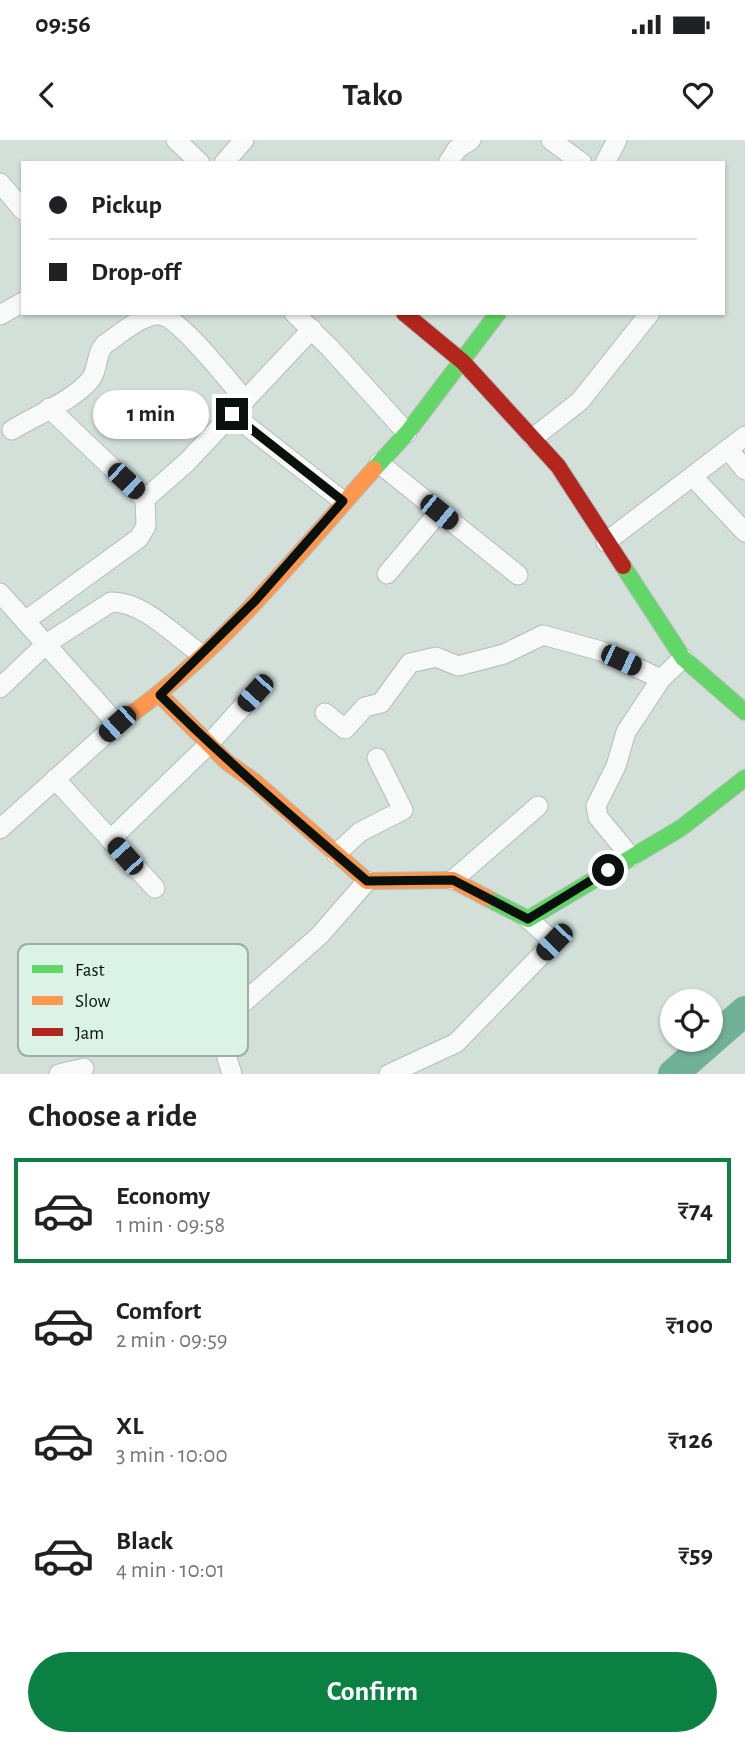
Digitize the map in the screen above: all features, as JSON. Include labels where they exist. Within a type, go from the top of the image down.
[{"type":"street","points":[[176,140],[198,161]]},
{"type":"street","points":[[226,161],[244,140]]},
{"type":"street","points":[[449,161],[457,149],[471,140]]},
{"type":"street","points":[[551,140],[579,161]]},
{"type":"street","points":[[606,161],[617,140]]},
{"type":"street","points":[[0,183],[21,208]]},
{"type":"street","points":[[0,315],[21,303]]},
{"type":"street","points":[[12,430],[89,381],[94,373],[100,349],[154,315]]},
{"type":"street","points":[[161,315],[175,322],[239,407],[343,501]]},
{"type":"street","points":[[296,315],[407,433]]},
{"type":"street","points":[[406,315],[463,362],[558,466],[683,658],[740,708],[745,687]]},
{"type":"street","points":[[0,829],[117,724],[160,695],[255,601],[407,433],[497,315]]},
{"type":"street","points":[[533,439],[580,401],[648,315]]},
{"type":"street","points":[[145,499],[187,462],[312,329]]},
{"type":"street","points":[[25,621],[139,538],[146,526],[145,499],[48,408]]},
{"type":"street","points":[[606,542],[745,436]]},
{"type":"street","points":[[728,449],[745,470]]},
{"type":"street","points":[[379,463],[517,575]]},
{"type":"street","points":[[693,477],[745,532]]},
{"type":"street","points":[[387,574],[439,512]]},
{"type":"street","points":[[0,593],[117,724]]},
{"type":"street","points":[[0,688],[46,644],[111,602],[122,602],[135,607],[201,654]]},
{"type":"street","points":[[325,713],[345,729],[365,707],[381,703],[410,663],[436,657],[458,666],[504,654],[543,635],[601,651],[662,679]]},
{"type":"street","points":[[631,857],[598,817],[596,806],[611,776],[626,732],[662,679],[683,658]]},
{"type":"street","points":[[110,840],[209,744],[255,693]]},
{"type":"street","points":[[160,695],[209,744],[367,881],[453,880],[528,919],[554,942],[456,1043],[389,1074]]},
{"type":"street","points":[[336,854],[360,832],[403,810],[377,758]]},
{"type":"street","points":[[528,919],[681,828],[745,778]]},
{"type":"street","points":[[55,779],[155,888]]},
{"type":"street","points":[[453,880],[538,806]]},
{"type":"street","points":[[248,998],[320,934],[367,881]]},
{"type":"street","points":[[226,1056],[232,1074]]},
{"type":"street","points":[[59,1074],[84,1068]]},
{"type":"waterway","points":[[673,1074],[745,1011]]},
{"type":"traffic: fast","points":[[374,469],[407,433],[496,315]]},
{"type":"traffic: fast","points":[[623,566],[683,658],[745,712]]},
{"type":"traffic: fast","points":[[487,898],[528,919],[681,828],[745,778]]},
{"type":"traffic: slow","points":[[117,724],[188,668],[221,637],[284,571],[374,469]]},
{"type":"traffic: slow","points":[[160,695],[227,762],[255,782],[367,881],[453,880],[487,898]]},
{"type":"traffic: jam","points":[[406,315],[463,362],[558,466],[623,566]]},
{"type":"route","points":[[232,414],[343,501],[255,601],[160,695],[227,762],[255,782],[367,881],[453,880],[528,919],[608,870]]}]
